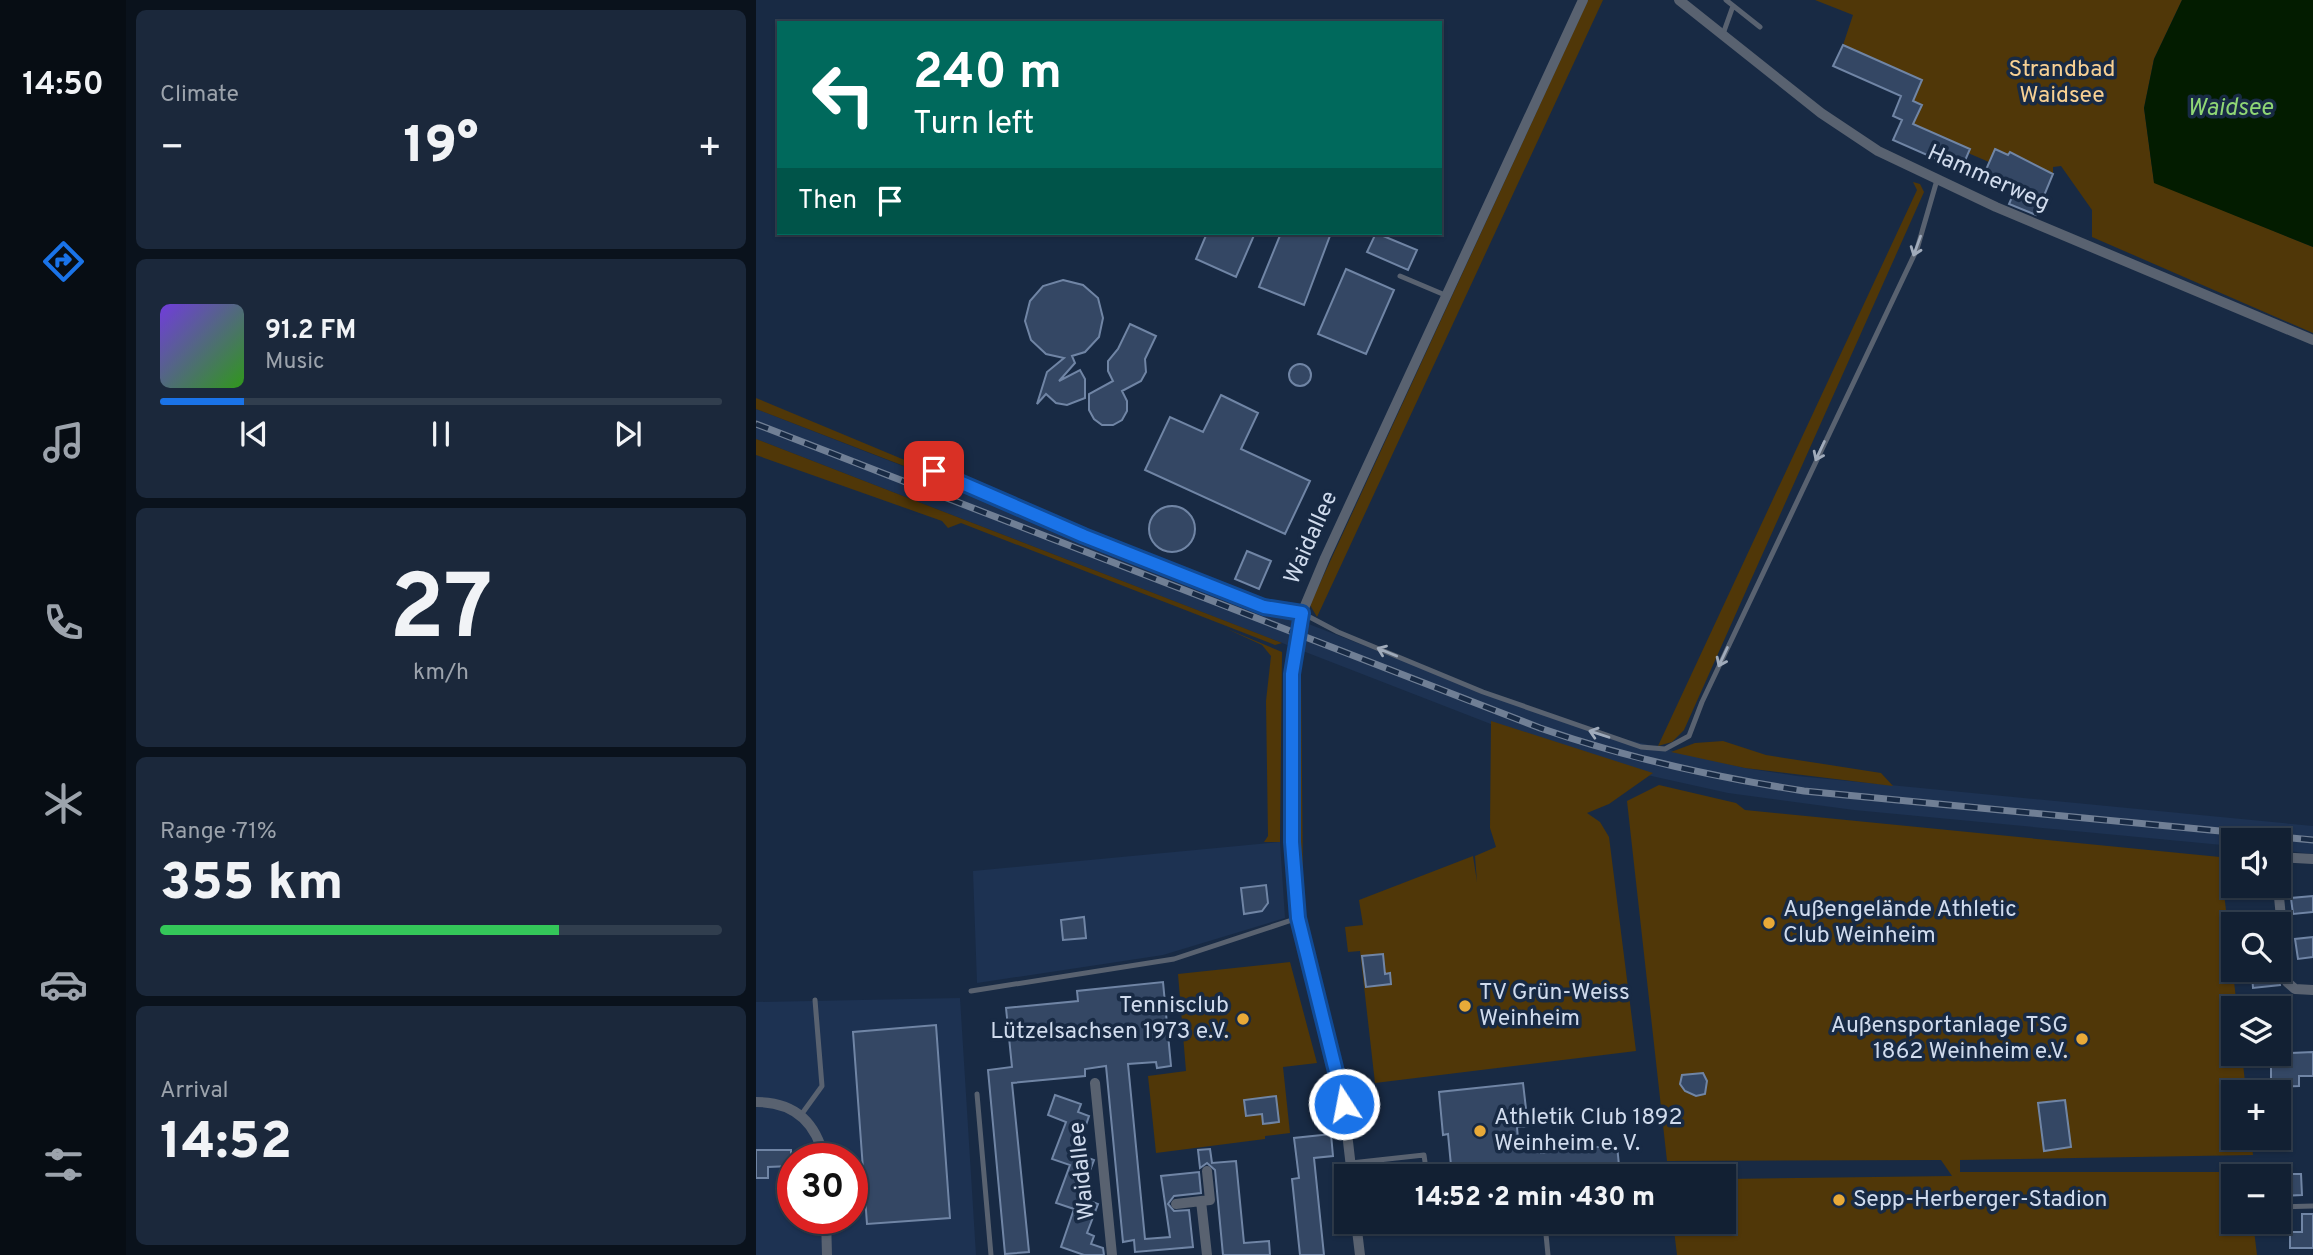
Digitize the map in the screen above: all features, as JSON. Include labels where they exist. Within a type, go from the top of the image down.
[{"type":"street","name":"Waidallee","points":[[1351,1163],[1342,1090],[1298,918],[1292,842],[1294,648],[1302,613],[1583,0]]},
{"type":"street","name":"Hammerweg","points":[[1679,0],[1821,113],[1878,151],[1937,180],[2313,340]]},
{"type":"street","points":[[2291,858],[2313,859]]},
{"type":"street","points":[[2279,898],[2287,982],[2295,989],[2313,990]]},
{"type":"street","name":"Waidallee","points":[[1095,1083],[1112,1255]]},
{"type":"street","points":[[756,1102],[779,1104],[801,1115],[821,1143]]},
{"type":"street","points":[[1175,1203],[1210,1200],[1207,1171]]},
{"type":"street","points":[[1201,1201],[1207,1255]]},
{"type":"street","points":[[826,1234],[827,1255]]},
{"type":"street","points":[[1357,1234],[1360,1255]]},
{"type":"lane","points":[[1726,0],[1760,27]]},
{"type":"lane","points":[[1723,34],[1734,6]]},
{"type":"lane","points":[[934,471],[1084,536],[1264,607],[1302,613],[1338,632],[1572,725],[1641,747],[1665,749],[1689,736],[1702,702],[1916,249],[1937,180]]},
{"type":"lane","points":[[1400,276],[1446,296]]},
{"type":"lane","points":[[971,991],[1174,959],[1298,918]]},
{"type":"lane","points":[[801,1115],[822,1086],[814,1000]]},
{"type":"lane","points":[[977,1094],[991,1255]]},
{"type":"lane","points":[[1351,1163],[1424,1155],[1425,1164]]},
{"type":"lane","points":[[2291,1207],[2313,1206]]},
{"type":"lane","points":[[1546,1234],[1548,1255]]},
{"type":"shaded area","points":[[756,409],[1535,712],[1599,733],[1745,768],[1797,776],[2313,826],[2313,854],[2291,851],[2291,828],[2221,828],[2221,845],[1854,810],[1728,793],[1647,775],[1514,733],[756,439]]},
{"type":"shaded area","points":[[1280,842],[1285,918],[1163,955],[977,983],[973,871]]},
{"type":"shaded area","points":[[960,998],[976,1255],[756,1255],[756,1002]]},
{"type":"green space","points":[[1588,0],[1603,0],[1317,617],[1310,605]]},
{"type":"green space","name":"Strandbad Waidsee","points":[[1815,0],[2182,0],[2154,59],[2144,108],[2154,182],[2313,247],[2313,333],[2092,237],[2092,210],[2061,166],[2053,167],[2053,174],[2010,152],[2008,155],[1995,149],[1989,162],[1968,153],[1970,149],[1913,124],[1921,105],[1913,101],[1922,80],[1843,45],[1853,15]]},
{"type":"green space","points":[[1913,182],[1920,184],[1924,192],[1684,730],[1672,742],[1658,746],[1917,190]]},
{"type":"green space","points":[[756,398],[919,466],[917,471],[756,409]]},
{"type":"green space","points":[[756,439],[1282,643],[1275,645],[961,523],[948,528],[942,521],[756,455]]},
{"type":"green space","points":[[1225,628],[1282,652],[1280,842],[1264,842],[1268,836],[1266,701],[1271,656],[1262,645]]},
{"type":"green space","points":[[1301,667],[1303,887],[1301,890],[1298,668]]},
{"type":"green space","points":[[1491,721],[1653,773],[1609,804],[1587,813],[1600,822],[1609,837],[1636,1051],[1375,1083],[1360,951],[1348,952],[1345,927],[1363,925],[1359,900],[1473,856],[1477,882],[1475,856],[1496,847],[1490,828]]},
{"type":"green space","points":[[1723,741],[1766,755],[1881,773],[1893,786],[1745,768],[1671,752],[1695,743]]},
{"type":"green space","points":[[1659,785],[1736,803],[1745,810],[2220,857],[2221,898],[2225,898],[2226,912],[2221,912],[2221,982],[2234,982],[2236,996],[2221,996],[2221,1066],[2243,1066],[2245,1080],[2221,1080],[2221,1150],[2252,1150],[2253,1155],[1960,1160],[1960,1172],[2221,1172],[2221,1234],[2254,1234],[2257,1255],[1677,1255],[1674,1234],[1736,1234],[1736,1179],[1952,1176],[1941,1160],[1667,1161],[1627,801]]},
{"type":"green space","name":"Tennisclub Lützelsachsen 1973 e.V.","points":[[1290,962],[1317,1063],[1283,1067],[1290,1133],[1265,1136],[1265,1139],[1156,1153],[1148,1076],[1186,1071],[1178,974]]},
{"type":"water","name":"Waidsee","points":[[2182,0],[2313,0],[2313,247],[2154,183],[2144,108],[2154,59]]},
{"type":"building","points":[[1843,45],[1922,80],[1913,101],[1922,105],[1913,124],[1970,149],[1961,170],[1893,140],[1902,120],[1893,116],[1901,96],[1833,66]]},
{"type":"building","points":[[1995,149],[2008,155],[2010,152],[2053,174],[2036,215],[2009,204],[2017,186],[1985,172]]},
{"type":"building","points":[[1206,235],[1254,235],[1236,277],[1196,259]]},
{"type":"building","points":[[1280,235],[1330,235],[1304,305],[1259,287]]},
{"type":"building","points":[[1375,235],[1417,250],[1408,270],[1367,252]]},
{"type":"building","points":[[1346,269],[1394,290],[1366,354],[1318,334]]},
{"type":"building","points":[[1063,280],[1083,285],[1098,298],[1103,318],[1099,337],[1085,352],[1072,356],[1075,363],[1059,381],[1080,370],[1085,379],[1085,398],[1067,405],[1056,403],[1046,394],[1037,404],[1047,372],[1064,358],[1046,354],[1031,340],[1025,321],[1030,301],[1043,286]]},
{"type":"building","points":[[1130,324],[1156,336],[1145,359],[1146,372],[1141,381],[1122,391],[1127,401],[1127,411],[1122,420],[1113,425],[1102,425],[1094,419],[1089,410],[1089,394],[1113,381],[1108,371],[1108,361],[1118,349]]},
{"type":"building","points":[[1296,364],[1304,364],[1311,371],[1311,379],[1304,386],[1296,386],[1289,379],[1289,371]]},
{"type":"building","points":[[1221,395],[1258,413],[1241,449],[1310,481],[1285,534],[1145,470],[1170,417],[1203,432]]},
{"type":"building","points":[[1172,506],[1188,513],[1195,529],[1188,545],[1172,552],[1156,545],[1149,529],[1156,513]]},
{"type":"building","points":[[1247,551],[1271,561],[1259,589],[1235,579]]},
{"type":"building","points":[[1266,885],[1268,903],[1262,911],[1244,914],[1241,888]]},
{"type":"building","points":[[2313,896],[2313,912],[2293,914],[2291,898]]},
{"type":"building","points":[[1084,917],[1086,938],[1063,940],[1061,920]]},
{"type":"building","points":[[2313,937],[2313,957],[2298,959],[2295,939]]},
{"type":"building","points":[[1383,954],[1385,974],[1390,973],[1391,984],[1366,987],[1362,956]]},
{"type":"building","points":[[1163,982],[1171,1066],[1157,1068],[1156,1062],[1128,1064],[1145,1239],[1170,1237],[1161,1176],[1199,1172],[1201,1193],[1174,1196],[1168,1204],[1174,1211],[1189,1210],[1193,1247],[1135,1252],[1134,1240],[1123,1242],[1106,1066],[1085,1069],[1085,1076],[1012,1083],[1029,1252],[1005,1254],[988,1070],[1012,1067],[1006,1008],[1078,1001],[1077,991]]},
{"type":"building","points":[[2253,982],[2280,982],[2280,985],[2253,988]]},
{"type":"building","points":[[936,1025],[950,1218],[868,1224],[868,1143],[861,1143],[853,1032]]},
{"type":"building","points":[[2313,1052],[2313,1076],[2299,1076],[2299,1086],[2291,1086],[2291,1080],[2271,1080],[2271,1066],[2291,1066],[2291,1053]]},
{"type":"building","points":[[1703,1073],[1707,1081],[1705,1094],[1696,1096],[1685,1091],[1680,1084],[1682,1075]]},
{"type":"building","name":"Athletik Club 1892 Weinheim e. V.","points":[[1523,1083],[1528,1126],[1517,1127],[1519,1151],[1541,1148],[1541,1153],[1617,1145],[1619,1164],[1451,1164],[1448,1134],[1443,1135],[1439,1092]]},
{"type":"building","points":[[1055,1095],[1081,1104],[1078,1112],[1089,1116],[1079,1146],[1086,1148],[1083,1156],[1094,1160],[1083,1189],[1090,1192],[1087,1200],[1098,1204],[1087,1233],[1094,1236],[1091,1244],[1103,1248],[1104,1255],[1084,1255],[1061,1247],[1074,1209],[1056,1203],[1070,1165],[1052,1159],[1066,1122],[1048,1115]]},
{"type":"building","name":"Tennisclub Lützelsachsen 1973 e.V.","points":[[1276,1096],[1279,1122],[1263,1124],[1262,1114],[1246,1116],[1244,1100]]},
{"type":"building","points":[[2065,1100],[2071,1147],[2044,1151],[2038,1103]]},
{"type":"building","points":[[1331,1134],[1333,1156],[1314,1158],[1324,1255],[1300,1255],[1292,1179],[1299,1178],[1294,1138]]},
{"type":"building","points":[[1210,1149],[1212,1163],[1236,1161],[1244,1243],[1269,1241],[1270,1255],[1223,1255],[1215,1170],[1207,1163],[1200,1168],[1198,1150]]},
{"type":"building","points":[[756,1150],[777,1150],[777,1167],[768,1167],[768,1178],[756,1178]]},
{"type":"building","points":[[2291,1174],[2301,1174],[2302,1195],[2291,1196]]},
{"type":"building","points":[[2302,1214],[2313,1214],[2313,1248],[2290,1248],[2291,1232],[2302,1232]]},
{"type":"railway","points":[[756,424],[1540,728],[1638,757],[1704,773],[1804,791],[2313,840]]},
{"type":"place","name":"Außengelände Athletic Club Weinheim","points":[[1769,923]]},
{"type":"place","name":"TV Grün-Weiss Weinheim","points":[[1465,1006]]},
{"type":"place","name":"Tennisclub Lützelsachsen 1973 e.V.","points":[[1243,1019]]},
{"type":"place","name":"Außensportanlage TSG 1862 Weinheim e.V.","points":[[2082,1039]]},
{"type":"place","name":"Athletik Club 1892 Weinheim e. V.","points":[[1480,1131]]},
{"type":"place","name":"Sepp-Herberger-Stadion","points":[[1839,1200]]},
{"type":"route","points":[[934,471],[1084,536],[1264,607],[1302,613],[1296,633],[1292,674],[1292,842],[1298,918],[1344,1104]]}]
